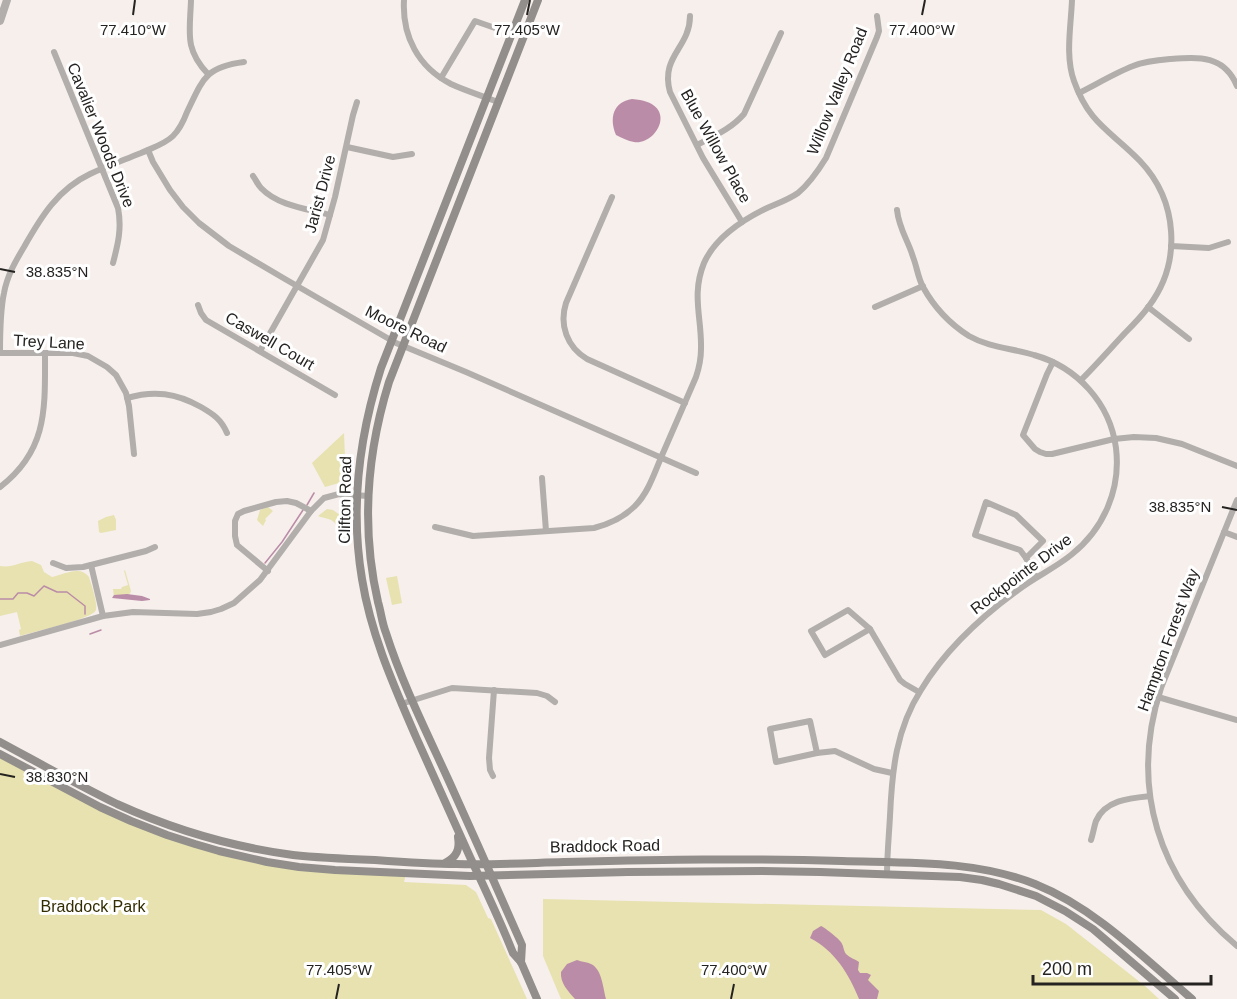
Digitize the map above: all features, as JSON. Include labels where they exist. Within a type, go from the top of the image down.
[{"type":"main road","name":"Clifton Road","points":[[525,0],[381,368],[369,407],[359,464],[357,495],[358,548],[362,579],[378,646],[513,953],[521,962],[537,999]]},
{"type":"main road","name":"Clifton Road","points":[[521,962],[522,945],[403,680],[385,631],[369,546],[368,496],[370,467],[378,422],[389,382],[538,0]]},
{"type":"main road","name":"Braddock Road","points":[[0,742],[118,804],[167,824],[213,838],[300,856],[442,864],[726,859],[887,862],[974,867],[1014,876],[1056,893],[1095,917],[1192,999]]},
{"type":"main road","name":"Braddock Road","points":[[0,754],[100,807],[167,835],[219,851],[299,867],[479,876],[740,871],[887,874],[982,880],[1012,887],[1065,911],[1093,929],[1176,999]]},
{"type":"main road","points":[[442,864],[450,860],[457,852],[459,844],[456,825]]},
{"type":"street","points":[[0,21],[1,12],[7,0]]},
{"type":"street","points":[[192,0],[190,45],[196,59],[208,74]]},
{"type":"street","points":[[404,0],[406,33],[416,54],[427,67],[452,84],[498,102]]},
{"type":"street","points":[[1072,0],[1070,56],[1073,77],[1079,93],[1085,107],[1097,122],[1144,165],[1159,188],[1170,218],[1171,246],[1169,262],[1156,296],[1081,380]]},
{"type":"street","name":"Blue Willow Place","points":[[690,16],[689,29],[670,63],[668,76],[670,92],[697,145],[742,222]]},
{"type":"street","name":"Willow Valley Road","points":[[435,527],[473,536],[594,528],[609,524],[621,517],[643,496],[696,376],[701,340],[697,297],[704,264],[716,243],[726,234],[759,212],[793,196],[818,172],[877,37],[879,31],[877,16]]},
{"type":"street","points":[[441,78],[474,21],[495,28]]},
{"type":"street","points":[[697,145],[726,130],[744,114],[781,33]]},
{"type":"street","name":"Cavalier Woods Drive","points":[[54,52],[116,200],[120,218],[120,237],[113,263]]},
{"type":"street","points":[[1079,93],[1128,68],[1143,63],[1193,58],[1203,58],[1219,64],[1230,73],[1237,86]]},
{"type":"street","points":[[0,352],[2,301],[6,284],[12,267],[52,203],[80,180],[168,140],[178,130],[208,74],[227,64],[244,62]]},
{"type":"street","name":"Jarist Drive","points":[[260,351],[322,240],[357,102]]},
{"type":"street","points":[[347,147],[393,157],[412,154]]},
{"type":"street","name":"Moore Road","points":[[148,150],[170,190],[183,207],[199,223],[229,246],[402,346],[696,473]]},
{"type":"street","points":[[253,176],[260,187],[274,197],[330,215]]},
{"type":"street","points":[[612,197],[566,303],[563,319],[566,334],[574,348],[587,360],[685,403]]},
{"type":"street","name":"Rockpointe Drive","points":[[887,874],[892,773],[900,737],[919,692],[956,644],[999,605],[1036,577],[1071,555],[1089,538],[1108,508],[1115,487],[1117,458],[1110,425],[1102,407],[1081,380],[1053,362],[1036,355],[991,346],[970,337],[947,319],[922,286],[910,248],[900,228],[897,210]]},
{"type":"street","points":[[1171,246],[1209,248],[1228,242]]},
{"type":"street","points":[[875,307],[922,286]]},
{"type":"street","name":"Caswell Court","points":[[198,304],[206,320],[335,395]]},
{"type":"street","points":[[1148,307],[1190,339]]},
{"type":"street","name":"Trey Lane","points":[[0,352],[74,353],[88,356],[107,367],[116,375],[124,388],[134,454]]},
{"type":"street","points":[[0,487],[23,464],[38,436],[45,403],[45,353]]},
{"type":"street","points":[[1053,362],[1023,435],[1040,452],[1052,454],[1114,439],[1145,437],[1168,440],[1237,466]]},
{"type":"street","points":[[127,398],[144,393],[180,397],[215,415],[223,423],[228,433]]},
{"type":"street","points":[[542,478],[546,531]]},
{"type":"street","points":[[0,645],[103,616],[133,612],[180,614],[211,612],[234,603],[268,571],[311,511],[324,498],[339,494],[368,496]]},
{"type":"street","name":"Hampton Forest Way","points":[[1237,500],[1158,697],[1149,744],[1148,772],[1154,817],[1162,845],[1173,868],[1199,909],[1237,946]]},
{"type":"street","points":[[268,571],[237,545],[235,521],[238,514],[276,502],[287,501],[311,511]]},
{"type":"street","points":[[1026,558],[1043,541],[1016,515],[986,501],[975,535],[1020,550],[1036,577]]},
{"type":"street","points":[[1224,532],[1237,537]]},
{"type":"street","points":[[53,563],[66,568],[91,565],[155,547]]},
{"type":"street","points":[[91,565],[103,616]]},
{"type":"street","points":[[870,630],[825,655],[811,631],[848,610],[870,630],[900,680],[919,692]]},
{"type":"street","points":[[402,704],[452,688],[537,693],[555,702]]},
{"type":"street","points":[[494,690],[489,758],[490,770],[494,776]]},
{"type":"street","points":[[1158,697],[1237,720]]},
{"type":"street","points":[[817,753],[810,721],[770,729],[776,762],[835,751],[873,769],[892,773]]},
{"type":"street","points":[[1091,840],[1096,820],[1108,807],[1122,800],[1150,796]]},
{"type":"green space","points":[[344,433],[346,481],[325,487],[312,463]]},
{"type":"green space","points":[[268,507],[273,511],[265,519],[263,526],[257,520],[260,510]]},
{"type":"green space","points":[[327,509],[333,510],[344,518],[341,530],[337,529],[338,527],[332,520],[318,516]]},
{"type":"green space","points":[[114,515],[116,530],[99,532],[98,521]]},
{"type":"green space","points":[[32,561],[41,565],[44,572],[52,577],[72,571],[85,573],[93,589],[96,610],[74,621],[20,636],[19,630],[21,629],[17,612],[0,616],[0,566]]},
{"type":"green space","points":[[125,570],[131,591],[124,597],[114,597],[113,589],[121,589],[128,585]]},
{"type":"green space","points":[[397,576],[402,603],[392,605],[386,578]]},
{"type":"green space","name":"Braddock Park","points":[[0,754],[131,821],[267,862],[406,873],[404,882],[466,885],[476,892],[488,918],[491,919],[527,999],[0,999]]},
{"type":"green space","points":[[543,899],[1041,910],[1066,924],[1159,999],[561,999],[543,956]]},
{"type":"shaded area","points":[[632,99],[647,102],[656,108],[660,115],[660,123],[656,131],[643,141],[634,142],[623,138],[616,135],[614,129],[613,117],[617,107]]},
{"type":"shaded area","points":[[114,595],[142,596],[150,600],[112,598]]},
{"type":"shaded area","points":[[821,926],[839,940],[849,957],[859,962],[860,973],[871,975],[868,980],[879,991],[877,999],[859,999],[851,981],[834,956],[810,938],[813,931]]},
{"type":"shaded area","points":[[577,960],[591,964],[598,970],[606,999],[575,999],[567,990],[561,972],[567,964]]},
{"type":"waterway","points":[[307,505],[314,493]]},
{"type":"waterway","points":[[265,563],[303,510]]},
{"type":"waterway","points":[[0,599],[13,599],[18,593],[34,596],[44,586],[57,592],[67,592],[85,606],[85,614]]},
{"type":"waterway","points":[[90,634],[101,630]]}]
